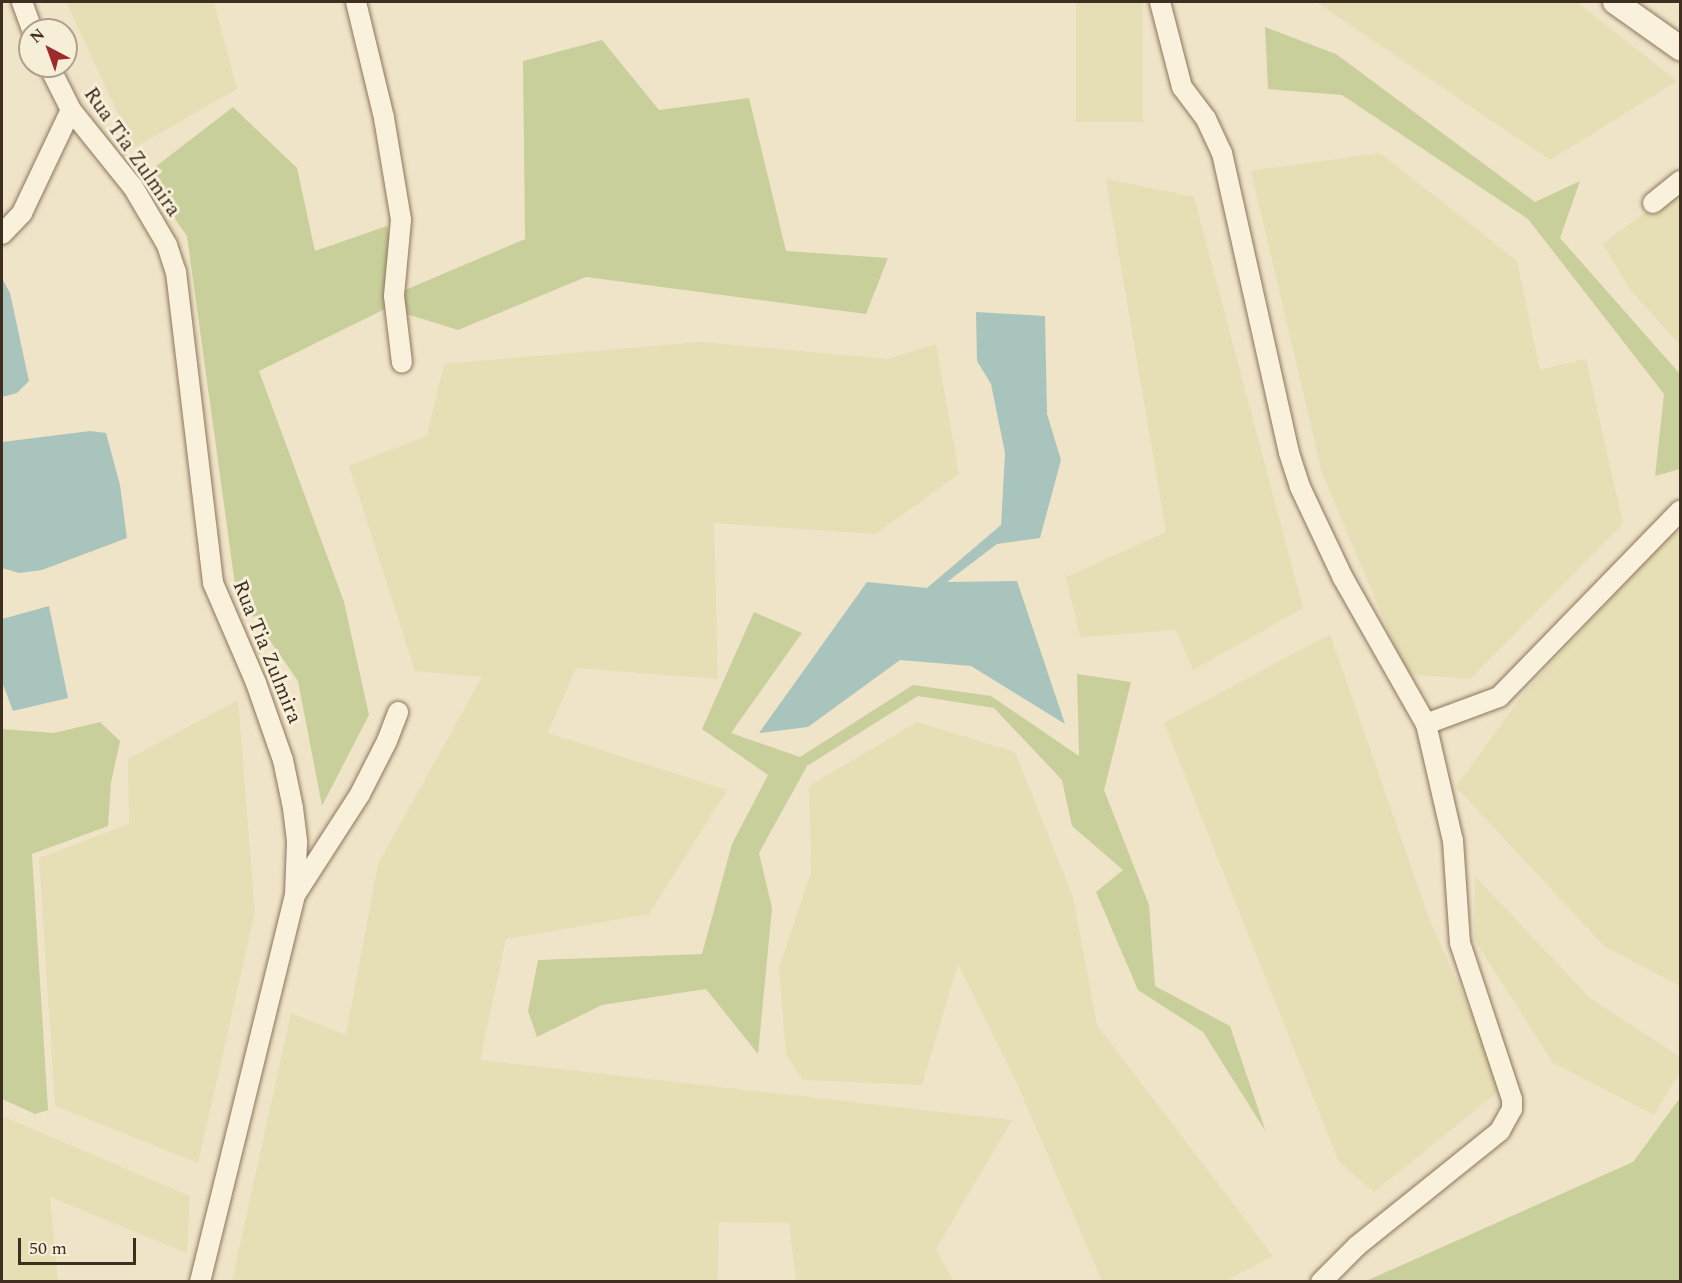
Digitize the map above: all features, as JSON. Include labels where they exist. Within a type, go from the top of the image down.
[{"type":"street","points":[[22,2],[28,18]]},
{"type":"street","points":[[356,2],[384,118],[401,220],[394,296],[402,363]]},
{"type":"street","points":[[1160,2],[1182,87],[1206,119],[1222,153],[1289,453],[1300,487],[1343,578],[1426,724],[1453,841],[1460,943],[1476,998],[1506,1072],[1512,1109],[1500,1131],[1357,1246],[1321,1281]]},
{"type":"street","points":[[1615,2],[1680,48]]},
{"type":"street","name":"Rua Tia Zulmira","points":[[55,78],[71,110],[133,187],[167,245],[176,272],[213,583],[256,683],[283,760],[297,843],[295,895],[200,1281]]},
{"type":"street","points":[[2,234],[22,213],[71,110]]},
{"type":"street","points":[[1653,203],[1680,181]]},
{"type":"street","points":[[1426,724],[1499,697],[1680,511]]},
{"type":"street","points":[[295,895],[360,794],[398,712]]},
{"type":"shaded area","points":[[66,2],[214,2],[237,89],[134,148],[78,28],[78,18],[73,18]]},
{"type":"shaded area","points":[[1076,2],[1143,2],[1143,122],[1076,122]]},
{"type":"shaded area","points":[[1316,2],[1577,2],[1677,81],[1550,160]]},
{"type":"shaded area","points":[[1380,153],[1517,261],[1540,370],[1586,359],[1623,524],[1470,679],[1407,674],[1322,473],[1251,171]]},
{"type":"shaded area","points":[[1106,179],[1194,197],[1303,608],[1193,670],[1176,630],[1080,637],[1066,577],[1166,532]]},
{"type":"shaded area","points":[[1680,186],[1680,345],[1631,291],[1603,244]]},
{"type":"shaded area","points":[[700,342],[888,359],[936,344],[959,474],[875,534],[714,523],[718,679],[576,668],[548,733],[727,790],[649,914],[506,939],[480,1060],[1012,1120],[936,1249],[953,1281],[796,1281],[789,1223],[719,1222],[718,1281],[232,1281],[291,1013],[346,1035],[378,864],[482,677],[415,671],[349,466],[427,436],[444,364]]},
{"type":"shaded area","points":[[1673,531],[1680,532],[1680,986],[1604,946],[1456,787],[1524,693]]},
{"type":"shaded area","points":[[1330,634],[1430,921],[1504,1087],[1374,1192],[1339,1162],[1164,723]]},
{"type":"shaded area","points":[[238,700],[255,912],[198,1163],[55,1106],[39,858],[129,824],[128,759]]},
{"type":"shaded area","points":[[917,722],[1015,752],[1073,897],[1097,1025],[1273,1256],[1226,1281],[1102,1281],[1018,1086],[958,964],[922,1085],[803,1080],[786,1055],[779,968],[811,872],[809,786]]},
{"type":"shaded area","points":[[1475,876],[1589,997],[1680,1057],[1680,1072],[1654,1115],[1553,1063],[1474,939]]},
{"type":"shaded area","points":[[2,1116],[190,1196],[187,1253],[50,1197],[58,1281],[2,1281]]},
{"type":"green space","points":[[1265,27],[1336,54],[1535,202],[1580,181],[1560,238],[1680,374],[1680,469],[1655,476],[1664,394],[1528,219],[1342,95],[1268,89]]},
{"type":"green space","points":[[602,40],[659,110],[749,98],[786,251],[888,258],[866,314],[586,277],[458,330],[387,308],[259,371],[344,602],[369,715],[322,806],[298,681],[236,592],[187,236],[153,188],[155,167],[233,107],[297,168],[315,251],[387,226],[405,290],[525,239],[523,61]]},
{"type":"green space","points":[[754,612],[802,633],[731,733],[800,757],[913,685],[991,696],[1079,756],[1077,674],[1131,682],[1104,790],[1149,905],[1155,986],[1230,1026],[1266,1132],[1203,1032],[1138,990],[1096,892],[1123,870],[1072,826],[1062,780],[994,708],[918,696],[807,766],[759,853],[772,908],[758,1054],[706,989],[602,1005],[537,1037],[528,1011],[538,960],[702,954],[732,844],[768,775],[702,729]]},
{"type":"green space","points":[[100,722],[120,741],[111,783],[108,826],[32,854],[48,1110],[35,1114],[2,1099],[2,729],[54,733]]},
{"type":"green space","points":[[1680,1098],[1680,1281],[1366,1281],[1633,1162]]},
{"type":"water","points":[[2,278],[10,293],[29,381],[17,393],[2,397]]},
{"type":"water","points":[[976,312],[1045,316],[1047,414],[1061,460],[1040,538],[997,544],[947,582],[1017,581],[1065,724],[971,666],[900,660],[808,727],[759,733],[867,582],[927,588],[1001,525],[1005,453],[991,384],[977,361]]},
{"type":"water","points":[[90,431],[106,433],[120,485],[127,538],[42,570],[19,573],[2,568],[2,442]]},
{"type":"water","points":[[49,606],[68,698],[13,711],[2,682],[2,619]]}]
